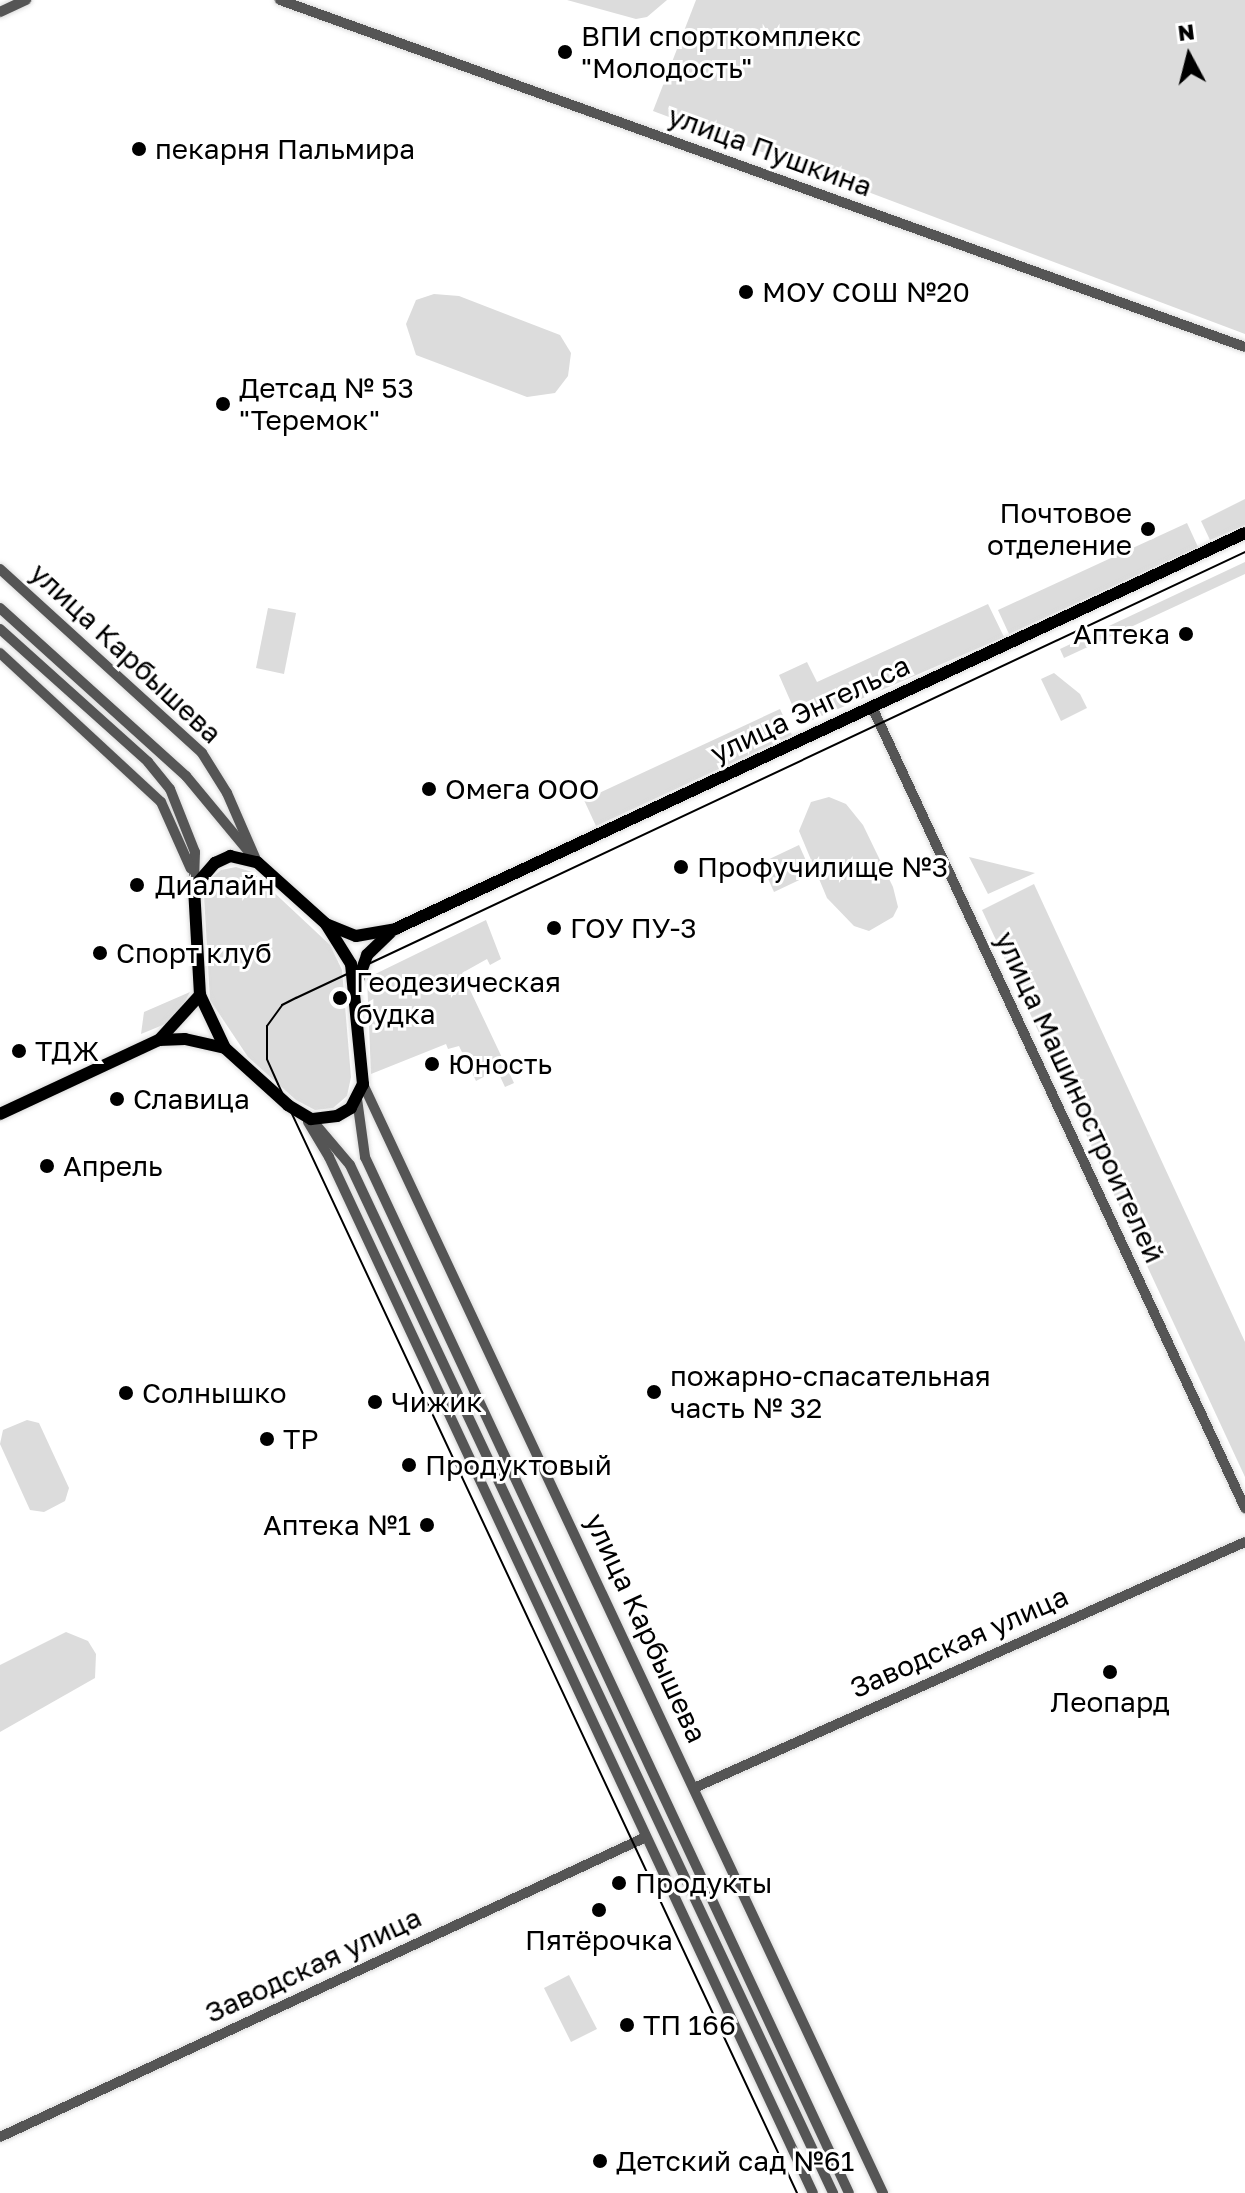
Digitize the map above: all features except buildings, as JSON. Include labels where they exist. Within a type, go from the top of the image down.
[{"type":"main road","name":"улица Энгельса","points":[[326,924],[356,936],[395,929],[1245,533]]},
{"type":"main road","points":[[255,860],[230,856],[215,863],[194,887],[200,995],[225,1048],[306,1116],[337,1116],[357,1099]]},
{"type":"main road","name":"улица Карбышева","points":[[255,860],[326,924],[351,964],[356,986],[363,1084],[357,1099]]},
{"type":"main road","name":"улица Энгельса","points":[[356,986],[367,955],[395,929]]},
{"type":"main road","points":[[0,1114],[159,1040],[200,995]]},
{"type":"main road","points":[[159,1040],[185,1039],[225,1048]]},
{"type":"street","points":[[0,12],[26,0]]},
{"type":"street","name":"улица Пушкина","points":[[280,0],[1245,347]]},
{"type":"street","name":"улица Карбышева","points":[[0,569],[202,753],[227,793],[255,860]]},
{"type":"street","name":"улица Карбышева","points":[[0,608],[186,776],[255,860]]},
{"type":"street","points":[[0,629],[148,762],[170,789],[195,852],[194,887]]},
{"type":"street","points":[[0,653],[161,802],[188,856],[194,887]]},
{"type":"street","name":"улица Машиностроителей","points":[[872,707],[1245,1508]]},
{"type":"street","name":"улица Карбышева","points":[[363,1084],[883,2193]]},
{"type":"street","name":"улица Карбышева","points":[[357,1099],[365,1157],[849,2193]]},
{"type":"street","points":[[306,1116],[329,1157],[813,2193]]},
{"type":"street","points":[[306,1116],[341,1149],[382,1230],[833,2193]]},
{"type":"street","name":"Заводская улица","points":[[694,1788],[1245,1542]]},
{"type":"street","name":"Заводская улица","points":[[0,2137],[646,1837]]},
{"type":"shaded area","points":[[567,0],[667,0],[647,17],[636,19]]},
{"type":"shaded area","points":[[696,0],[1245,0],[1245,334],[653,111]]},
{"type":"shaded area","points":[[434,294],[459,296],[560,335],[571,353],[568,376],[555,393],[527,397],[416,355],[406,324],[416,300]]},
{"type":"shaded area","points":[[1245,499],[1245,525],[1210,540],[1201,521]]},
{"type":"shaded area","points":[[1187,523],[1198,547],[1009,634],[998,610]]},
{"type":"shaded area","points":[[1245,562],[1245,574],[1064,658],[1060,649]]},
{"type":"shaded area","points":[[988,604],[1004,637],[801,725],[779,675],[807,662],[817,682]]},
{"type":"shaded area","points":[[268,608],[296,613],[284,674],[256,668]]},
{"type":"shaded area","points":[[1054,673],[1080,694],[1087,708],[1061,721],[1041,679]]},
{"type":"shaded area","points":[[780,709],[792,735],[596,826],[584,800]]},
{"type":"shaded area","points":[[829,797],[846,804],[863,825],[893,887],[898,907],[893,917],[869,931],[854,926],[827,898],[799,831],[811,802]]},
{"type":"shaded area","points":[[799,845],[812,874],[774,892],[761,863]]},
{"type":"shaded area","points":[[969,857],[1035,873],[988,894]]},
{"type":"shaded area","points":[[236,867],[252,872],[330,945],[342,970],[351,1077],[347,1096],[333,1108],[315,1110],[296,1100],[248,1057],[210,1000],[204,895],[208,881],[221,870]]},
{"type":"shaded area","points":[[1034,884],[1245,1342],[1245,1477],[982,910]]},
{"type":"shaded area","points":[[486,920],[501,959],[490,965],[487,959],[462,973],[514,1083],[505,1087],[497,1070],[476,1081],[459,1046],[448,1049],[446,1044],[371,1074],[367,978]]},
{"type":"shaded area","points":[[190,992],[175,1020],[141,1034],[144,1012]]},
{"type":"shaded area","points":[[27,1420],[39,1423],[69,1488],[65,1501],[44,1512],[30,1510],[0,1444],[3,1430]]},
{"type":"shaded area","points":[[66,1632],[88,1641],[96,1654],[95,1678],[0,1732],[0,1665]]},
{"type":"shaded area","points":[[569,1975],[597,2029],[571,2042],[544,1988]]},
{"type":"tram line","points":[[797,2193],[278,1084],[267,1059],[267,1026],[282,1005],[296,998],[1245,552]]},
{"type":"place","name":"ВПИ спорткомплекс \"Молодость\"","points":[[565,52]]},
{"type":"place","name":"пекарня Пальмира","points":[[139,149]]},
{"type":"place","name":"МОУ СОШ №20","points":[[746,292]]},
{"type":"place","name":"Детсад № 53 \"Теремок\"","points":[[223,404]]},
{"type":"place","name":"Почтовое отделение","points":[[1148,529]]},
{"type":"place","name":"Аптека","points":[[1186,634]]},
{"type":"place","name":"Омега ООО","points":[[429,789]]},
{"type":"place","name":"Профучилище №3","points":[[681,867]]},
{"type":"place","name":"Диалайн","points":[[137,885]]},
{"type":"place","name":"ГОУ ПУ-3","points":[[554,928]]},
{"type":"place","name":"Спорт клуб","points":[[100,953]]},
{"type":"place","name":"Геодезическая будка","points":[[340,998]]},
{"type":"place","name":"ТДЖ","points":[[19,1051]]},
{"type":"place","name":"Юность","points":[[432,1064]]},
{"type":"place","name":"Славица","points":[[117,1099]]},
{"type":"place","name":"Апрель","points":[[47,1166]]},
{"type":"place","name":"пожарно-спасательная часть № 32","points":[[654,1392]]},
{"type":"place","name":"Солнышко","points":[[126,1393]]},
{"type":"place","name":"Чижик","points":[[375,1402]]},
{"type":"place","name":"ТР","points":[[267,1439]]},
{"type":"place","name":"Продуктовый","points":[[409,1465]]},
{"type":"place","name":"Аптека №1","points":[[427,1525]]},
{"type":"place","name":"Леопард","points":[[1110,1672]]},
{"type":"place","name":"Продукты","points":[[619,1883]]},
{"type":"place","name":"Пятёрочка","points":[[599,1910]]},
{"type":"place","name":"ТП 166","points":[[627,2025]]},
{"type":"place","name":"Детский сад №61","points":[[600,2161]]}]
